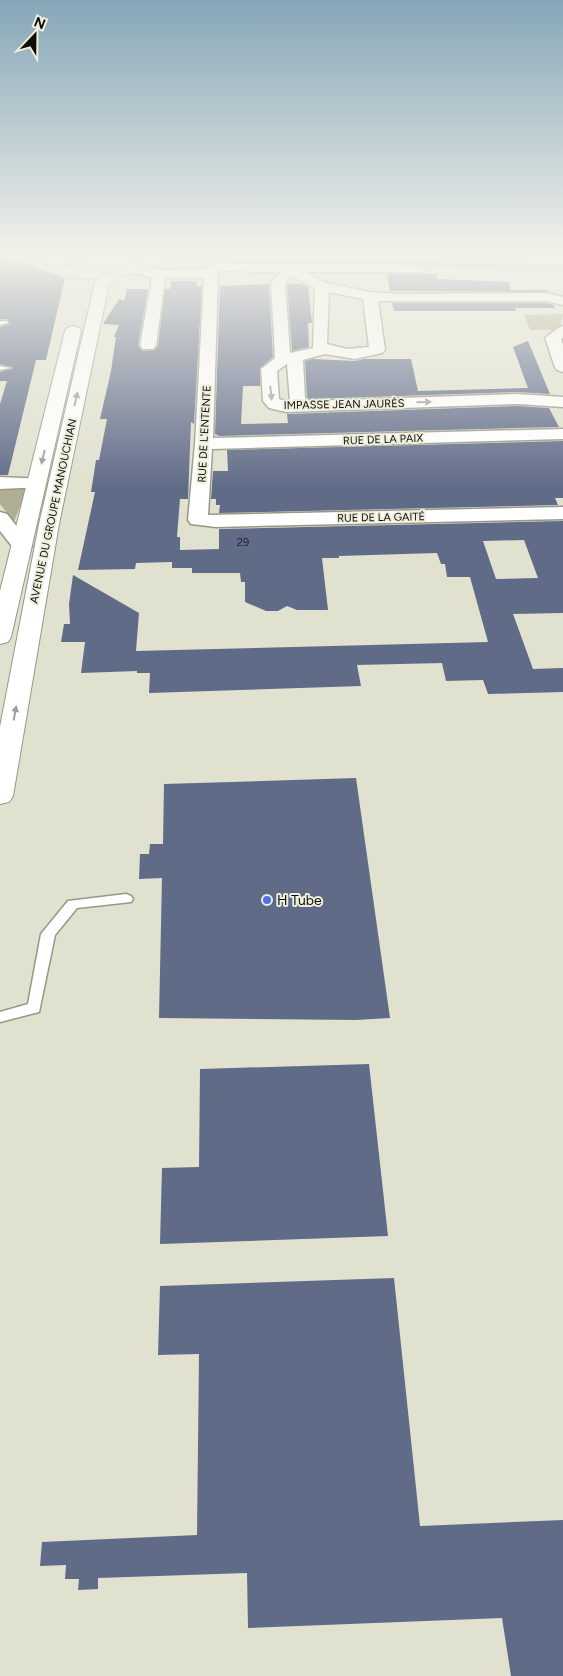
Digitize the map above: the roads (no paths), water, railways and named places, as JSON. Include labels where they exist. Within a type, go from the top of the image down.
[{"type":"street","name":"AVENUE DU GROUPE MANOUCHIAN","points":[[0,637],[74,331]]},
{"type":"street","name":"AVENUE DU GROUPE MANOUCHIAN","points":[[0,796],[4,749],[49,524],[91,331]]},
{"type":"street","points":[[148,346],[149,331]]},
{"type":"street","name":"RUE DE L'ENTENTE","points":[[198,520],[204,444],[209,331]]},
{"type":"street","name":"IMPASSE JEAN JAURÈS","points":[[281,331],[283,360],[269,369],[271,401],[274,404],[286,407],[518,400],[563,402]]},
{"type":"street","points":[[320,331],[319,346],[324,350],[337,353],[368,353],[377,350],[375,331]]},
{"type":"street","points":[[563,331],[553,338],[563,367]]},
{"type":"street","points":[[306,406],[296,400],[295,357],[324,350]]},
{"type":"street","name":"RUE DE LA PAIX","points":[[204,444],[563,434]]},
{"type":"street","points":[[0,483],[36,483]]},
{"type":"street","name":"RUE DE LA GAITÉ","points":[[198,520],[563,513]]},
{"type":"street","points":[[0,518],[22,546]]},
{"type":"lane","points":[[0,1017],[34,1008],[48,934],[74,904],[126,899]]},
{"type":"place","name":"H Tube","points":[[267,900]]}]
